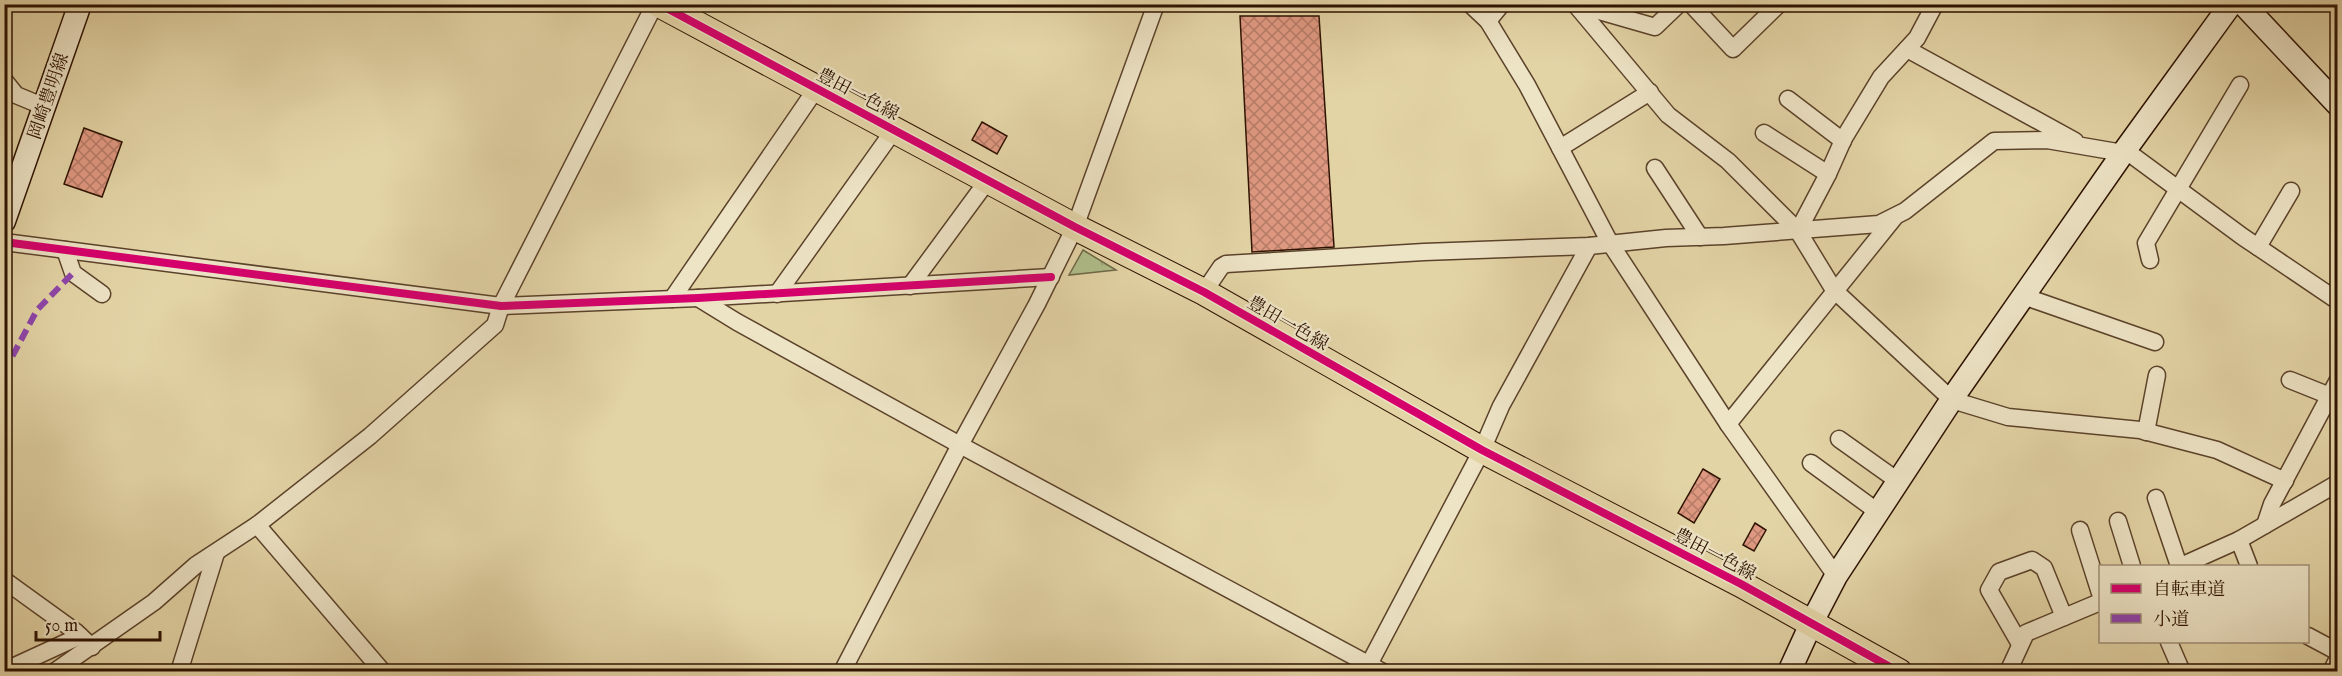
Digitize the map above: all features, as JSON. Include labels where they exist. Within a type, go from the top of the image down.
[{"type":"main road","name":"豊田一色線","points":[[657,4],[987,180],[1204,292],[1482,450],[1741,584],[1899,672]]},
{"type":"street","name":"岡崎豊明線","points":[[4,221],[80,4]]},
{"type":"street","points":[[54,672],[86,642],[171,589],[196,565],[257,525],[386,424],[495,325],[501,306],[657,4]]},
{"type":"street","points":[[842,672],[960,445],[1051,277],[1075,226],[1156,4]]},
{"type":"street","points":[[1470,4],[1488,21],[1527,85],[1610,243],[1728,424],[1836,576]]},
{"type":"street","points":[[1488,21],[1502,4]]},
{"type":"street","points":[[1575,4],[1655,27],[1679,4]]},
{"type":"street","points":[[1575,4],[1668,114],[1728,161],[1798,231],[1834,290],[1952,400],[2008,417],[2146,432],[2217,450],[2285,481]]},
{"type":"street","points":[[1691,4],[1733,49],[1779,4]]},
{"type":"street","points":[[1798,231],[1843,141],[1881,77],[1917,38],[1935,4]]},
{"type":"street","points":[[1789,672],[1836,576],[1898,481],[2124,151],[2231,4]]},
{"type":"street","points":[[2243,4],[2337,105]]},
{"type":"street","points":[[1906,49],[2086,147]]},
{"type":"street","points":[[4,80],[16,95],[45,107]]},
{"type":"street","points":[[2150,260],[2146,243],[2240,85]]},
{"type":"street","points":[[672,299],[816,88]]},
{"type":"street","points":[[1560,148],[1650,92]]},
{"type":"street","points":[[1788,99],[1843,141]]},
{"type":"street","points":[[777,294],[894,130]]},
{"type":"street","points":[[1764,134],[1828,174]]},
{"type":"street","points":[[1204,292],[1221,267],[1226,264],[1424,252],[1589,246],[1879,224],[1905,211],[1994,141],[2047,140],[2124,151],[2258,248],[2337,301]]},
{"type":"street","points":[[1655,168],[1700,237]]},
{"type":"street","points":[[910,286],[987,180]]},
{"type":"street","points":[[2258,248],[2291,191]]},
{"type":"street","points":[[1728,424],[1897,214]]},
{"type":"street","points":[[4,242],[501,306],[777,294],[1051,277]]},
{"type":"street","points":[[698,298],[737,322],[960,445],[1372,669],[1482,450],[1501,406],[1589,246]]},
{"type":"street","points":[[65,250],[73,273],[102,294]]},
{"type":"street","points":[[2023,296],[2155,342]]},
{"type":"street","points":[[2146,432],[2157,375]]},
{"type":"street","points":[[2290,380],[2330,396]]},
{"type":"street","points":[[2265,525],[2272,504],[2337,380]]},
{"type":"street","points":[[1839,439],[1898,481]]},
{"type":"street","points":[[1811,463],[1878,512]]},
{"type":"street","points":[[2184,565],[2239,540],[2337,483]]},
{"type":"street","points":[[2156,498],[2179,565]]},
{"type":"street","points":[[2118,521],[2131,565]]},
{"type":"street","points":[[257,525],[383,672]]},
{"type":"street","points":[[2080,530],[2099,590]]},
{"type":"street","points":[[2239,540],[2249,565]]},
{"type":"street","points":[[179,672],[216,553]]},
{"type":"street","points":[[2020,644],[1989,590],[1999,572],[2032,560],[2044,568],[2064,617]]},
{"type":"street","points":[[4,580],[86,642]]},
{"type":"street","points":[[2008,672],[2026,633],[2099,602]]},
{"type":"street","points":[[2309,637],[2337,652]]},
{"type":"street","points":[[4,671],[86,642]]},
{"type":"street","points":[[2169,643],[2182,672]]},
{"type":"street","points":[[2331,672],[2337,658]]},
{"type":"green space","points":[[1083,250],[1116,270],[1069,275]]},
{"type":"building","points":[[1240,16],[1319,16],[1334,247],[1252,252]]},
{"type":"building","points":[[982,122],[1007,136],[997,154],[972,140]]},
{"type":"building","points":[[84,128],[122,142],[102,197],[64,184]]},
{"type":"building","points":[[1703,469],[1720,479],[1694,523],[1678,513]]},
{"type":"building","points":[[1755,523],[1766,530],[1754,551],[1743,545]]},
{"type":"marked path","points":[[4,372],[37,310],[73,273]]},
{"type":"cycle path","points":[[659,4],[1075,227],[1204,292],[1482,450],[1741,584],[1899,672]]},
{"type":"cycle path","points":[[4,242],[501,306],[698,298],[1051,277]]}]
